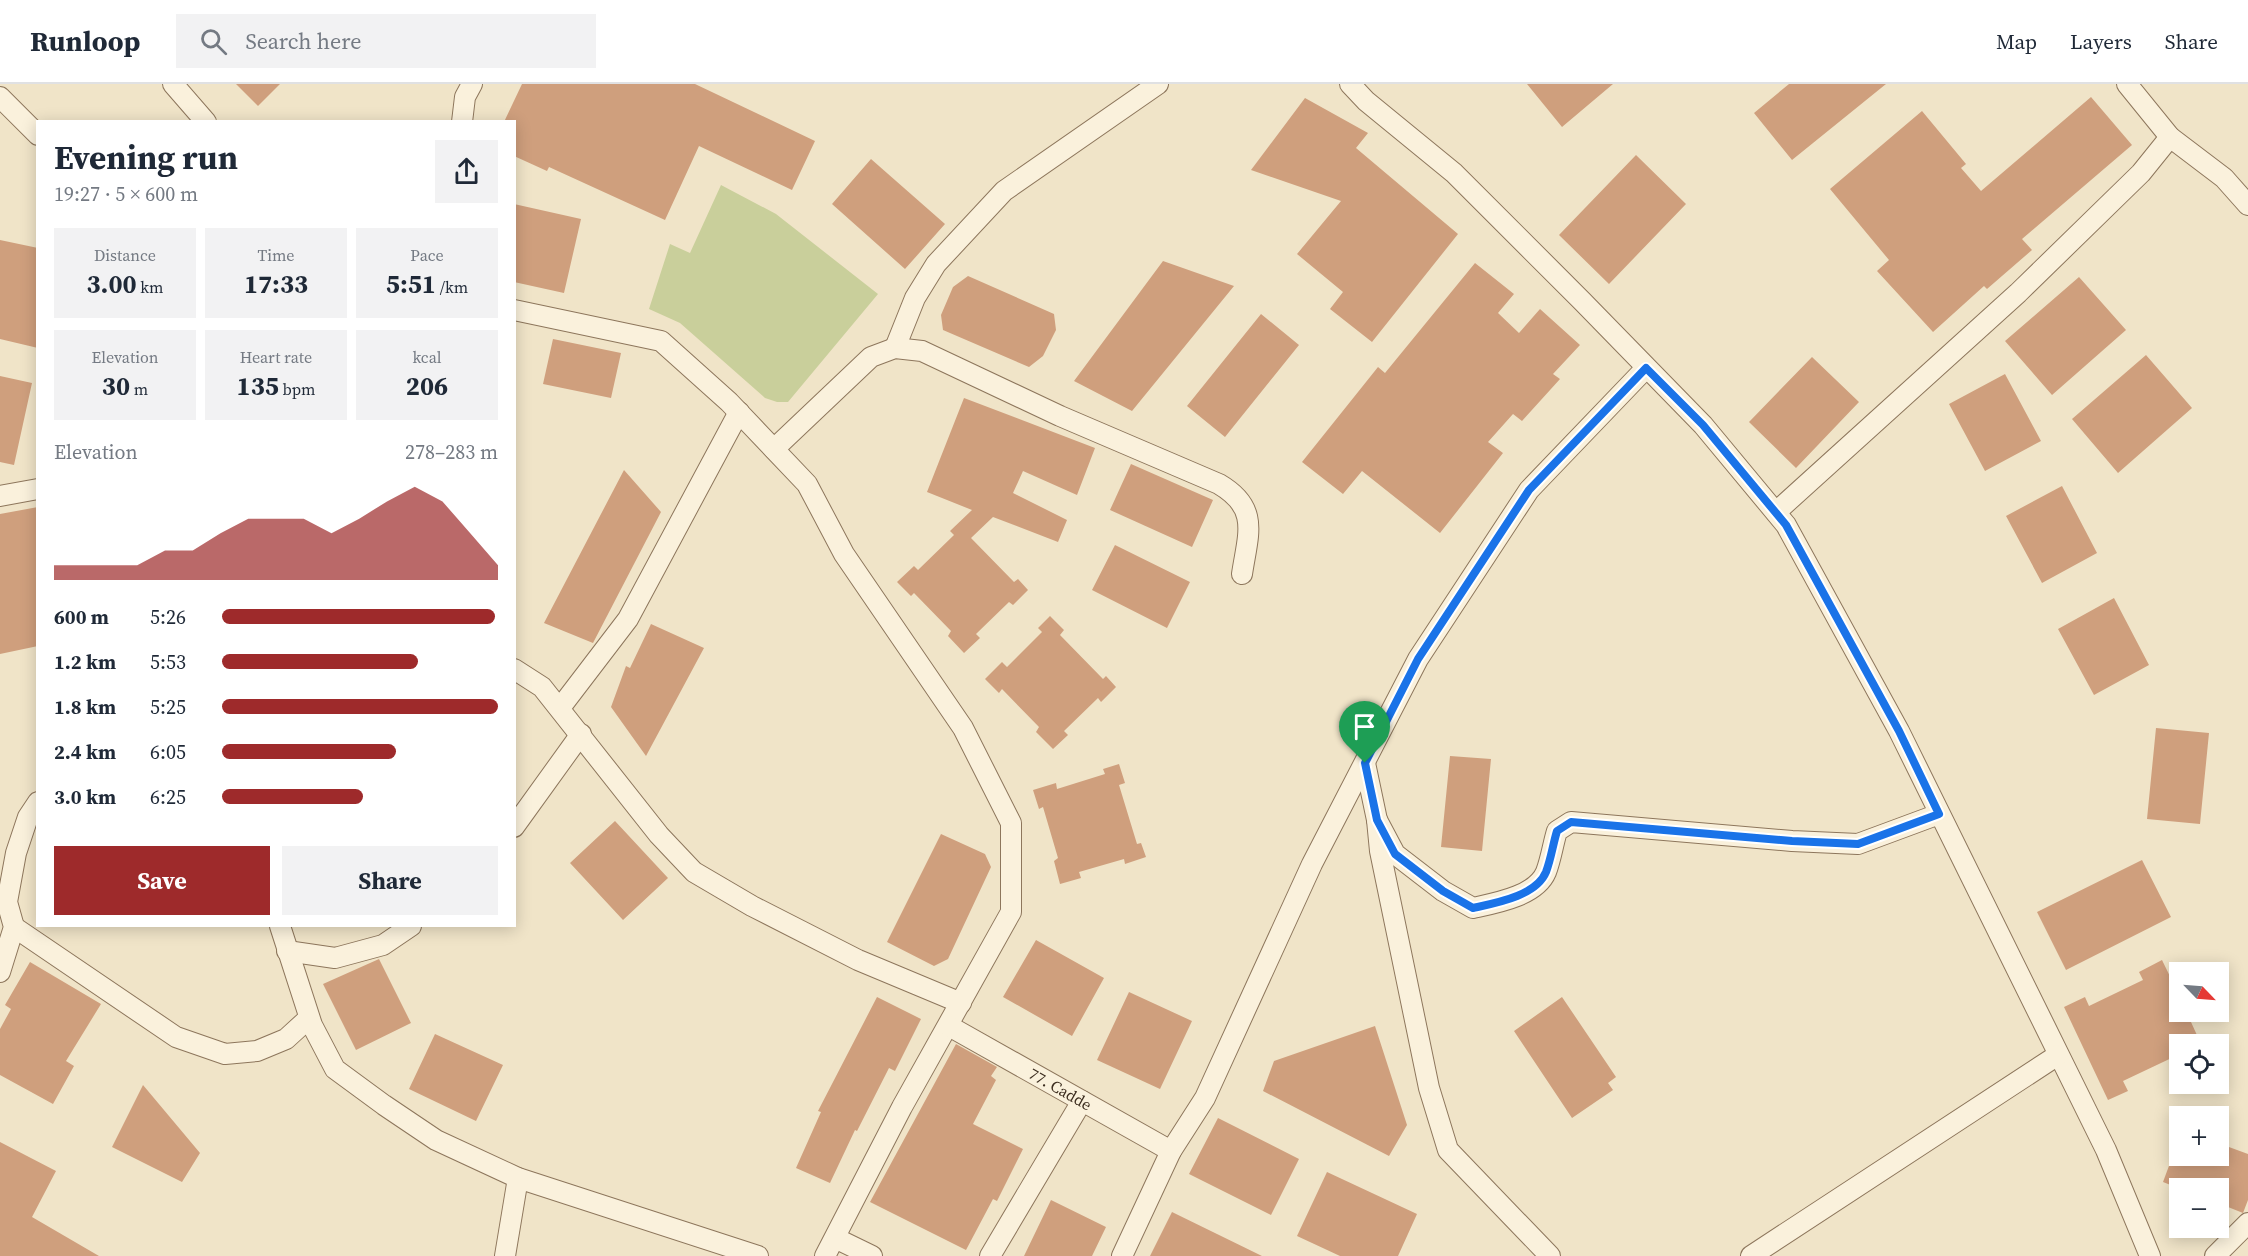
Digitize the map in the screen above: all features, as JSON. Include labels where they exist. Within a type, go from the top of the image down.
[{"type":"street","points":[[173,84],[204,120]]},
{"type":"street","points":[[462,120],[465,97],[472,84]]},
{"type":"street","points":[[895,348],[915,298],[936,264],[1004,190],[1158,84]]},
{"type":"street","points":[[1350,84],[1366,101],[1454,173],[1703,425],[1786,525],[1899,731],[2106,1150],[2150,1256]]},
{"type":"street","points":[[2127,84],[2170,136],[2223,178],[2248,205]]},
{"type":"street","points":[[0,97],[36,133]]},
{"type":"street","points":[[1776,512],[2018,293],[2141,173],[2170,136]]},
{"type":"street","points":[[516,310],[661,341],[739,412],[807,484],[844,554],[963,728],[1011,823],[1011,912],[902,1107],[825,1256]]},
{"type":"street","points":[[774,449],[871,357],[895,348],[922,351],[1060,416],[1219,484],[1238,495],[1250,523],[1242,574]]},
{"type":"street","points":[[1122,1256],[1171,1151],[1205,1098],[1312,864],[1418,659],[1529,490],[1646,368]]},
{"type":"street","points":[[560,708],[628,619],[739,412]]},
{"type":"street","points":[[0,496],[36,489]]},
{"type":"street","points":[[516,670],[542,687],[659,835],[694,872],[752,906],[858,960],[962,1003]]},
{"type":"street","points":[[516,824],[581,734]]},
{"type":"street","points":[[1365,763],[1377,820],[1380,851],[1428,1088],[1448,1150],[1550,1256]]},
{"type":"street","points":[[0,972],[14,927],[7,902],[6,871],[16,853],[28,816],[36,805]]},
{"type":"street","points":[[1377,820],[1395,854],[1443,891],[1473,908],[1502,901],[1530,889],[1545,874],[1557,831],[1571,822],[1781,840],[1858,844],[1939,814]]},
{"type":"street","points":[[14,927],[176,1036],[225,1054],[257,1051],[286,1039],[309,1018]]},
{"type":"street","points":[[280,927],[309,1018],[334,1069],[436,1140],[518,1178],[758,1256]]},
{"type":"street","points":[[287,951],[335,958],[383,945],[410,927]]},
{"type":"street","name":"77. Cadde","points":[[949,1026],[1171,1151]]},
{"type":"street","points":[[1751,1256],[2058,1055]]},
{"type":"street","points":[[990,1256],[1082,1101]]},
{"type":"street","points":[[505,1256],[518,1178]]},
{"type":"street","points":[[2215,1256],[2248,1223]]},
{"type":"street","points":[[835,1238],[873,1256]]},
{"type":"green space","points":[[721,185],[776,214],[878,294],[788,402],[777,402],[765,398],[680,323],[649,309],[670,244],[690,253]]},
{"type":"building","points":[[236,84],[280,84],[258,106]]},
{"type":"building","points":[[522,84],[695,84],[815,141],[792,190],[699,146],[665,220],[549,167],[547,171],[516,157],[516,120],[505,120]]},
{"type":"building","points":[[1527,84],[1613,84],[1562,127]]},
{"type":"building","points":[[1789,84],[1886,84],[1792,160],[1754,113]]},
{"type":"building","points":[[2091,97],[2132,145],[2022,239],[2032,250],[1987,289],[1984,286],[1933,332],[1877,271],[1889,260],[1830,189],[1922,111],[1966,164],[1961,168],[1981,191]]},
{"type":"building","points":[[1305,98],[1368,133],[1356,148],[1458,234],[1372,342],[1330,309],[1343,292],[1297,254],[1341,201],[1251,170]]},
{"type":"building","points":[[1636,155],[1686,204],[1609,284],[1559,235]]},
{"type":"building","points":[[871,159],[945,224],[905,269],[832,204]]},
{"type":"building","points":[[516,204],[581,219],[564,293],[516,282]]},
{"type":"building","points":[[0,240],[36,248],[36,348],[0,339]]},
{"type":"building","points":[[1163,261],[1234,286],[1132,411],[1074,381]]},
{"type":"building","points":[[1475,263],[1514,294],[1498,313],[1519,333],[1540,309],[1580,345],[1553,374],[1560,379],[1522,421],[1513,414],[1488,442],[1503,453],[1440,533],[1362,471],[1343,494],[1302,462],[1378,367],[1385,373]]},
{"type":"building","points":[[968,276],[1054,314],[1056,330],[1043,356],[1029,367],[943,330],[941,315],[953,287]]},
{"type":"building","points":[[2079,277],[2126,330],[2052,395],[2005,341]]},
{"type":"building","points":[[1261,314],[1299,345],[1225,437],[1187,406]]},
{"type":"building","points":[[553,339],[621,353],[611,398],[543,384]]},
{"type":"building","points":[[2146,355],[2192,408],[2118,473],[2072,419]]},
{"type":"building","points":[[1812,357],[1859,402],[1796,468],[1749,422]]},
{"type":"building","points":[[2005,374],[2041,441],[1985,471],[1949,404]]},
{"type":"building","points":[[0,376],[32,383],[14,465],[0,462]]},
{"type":"building","points":[[964,398],[1095,448],[1077,495],[1023,471],[1013,493],[1067,520],[1058,542],[993,517],[971,538],[1014,582],[1018,579],[1028,590],[1013,605],[1009,602],[976,634],[980,638],[964,653],[948,636],[951,631],[914,593],[911,596],[897,582],[914,566],[918,570],[954,535],[950,531],[972,510],[927,492]]},
{"type":"building","points":[[1131,464],[1213,500],[1192,547],[1110,510]]},
{"type":"building","points":[[624,470],[661,512],[593,643],[544,623]]},
{"type":"building","points":[[2062,486],[2097,553],[2042,583],[2006,516]]},
{"type":"building","points":[[36,507],[36,646],[0,654],[0,514]]},
{"type":"building","points":[[1115,545],[1190,582],[1167,628],[1092,590]]},
{"type":"building","points":[[2114,598],[2149,665],[2094,695],[2058,629]]},
{"type":"building","points":[[1050,616],[1064,630],[1060,635],[1103,679],[1106,676],[1116,687],[1101,702],[1098,698],[1064,731],[1068,735],[1053,749],[1036,732],[1039,727],[1002,689],[999,693],[985,679],[1002,662],[1007,667],[1042,632],[1038,628]]},
{"type":"building","points":[[651,624],[704,648],[646,756],[611,707],[626,666],[630,668]]},
{"type":"building","points":[[2156,728],[2209,733],[2200,824],[2147,819]]},
{"type":"building","points":[[1450,756],[1491,759],[1482,851],[1441,847]]},
{"type":"building","points":[[1119,764],[1125,783],[1119,785],[1137,844],[1141,843],[1146,857],[1125,864],[1124,859],[1079,872],[1081,878],[1060,884],[1054,861],[1058,858],[1043,807],[1039,809],[1033,790],[1056,783],[1057,789],[1105,774],[1103,769]]},
{"type":"building","points":[[615,821],[668,878],[623,920],[570,863]]},
{"type":"building","points":[[941,834],[985,854],[991,867],[948,959],[934,966],[887,942]]},
{"type":"building","points":[[2142,860],[2171,917],[2066,970],[2037,912]]},
{"type":"building","points":[[1036,940],[1104,978],[1072,1036],[1003,997]]},
{"type":"building","points":[[379,959],[411,1023],[356,1050],[323,984]]},
{"type":"building","points":[[2162,960],[2169,974],[2169,1022],[2191,1022],[2196,1034],[2169,1034],[2169,1059],[2123,1081],[2128,1091],[2108,1100],[2064,1007],[2085,997],[2089,1006],[2143,980],[2139,972]]},
{"type":"building","points":[[30,962],[101,1004],[66,1061],[74,1066],[53,1104],[0,1075],[0,1029],[11,1009],[5,1005]]},
{"type":"building","points":[[1129,992],[1192,1021],[1160,1089],[1097,1060]]},
{"type":"building","points":[[877,997],[921,1019],[895,1071],[889,1068],[857,1131],[855,1130],[830,1183],[796,1168],[821,1112],[818,1111]]},
{"type":"building","points":[[1562,997],[1616,1077],[1608,1083],[1613,1090],[1572,1118],[1514,1031]]},
{"type":"building","points":[[1375,1026],[1407,1125],[1389,1156],[1263,1091],[1274,1061]]},
{"type":"building","points":[[435,1034],[503,1065],[476,1121],[409,1089]]},
{"type":"building","points":[[956,1044],[997,1067],[991,1076],[996,1080],[973,1124],[1023,1149],[997,1201],[993,1199],[966,1250],[870,1202]]},
{"type":"building","points":[[143,1085],[200,1153],[182,1182],[112,1147]]},
{"type":"building","points":[[1218,1118],[1299,1159],[1271,1215],[1189,1174]]},
{"type":"building","points":[[0,1142],[56,1171],[32,1217],[99,1256],[0,1256]]},
{"type":"building","points":[[2229,1147],[2248,1154],[2248,1200],[2243,1213],[2229,1207],[2229,1178],[2169,1178],[2169,1184],[2163,1182],[2169,1166],[2229,1166]]},
{"type":"building","points":[[1327,1172],[1417,1214],[1398,1256],[1340,1256],[1297,1236]]},
{"type":"building","points":[[1051,1200],[1106,1227],[1092,1256],[1024,1256]]},
{"type":"building","points":[[1172,1212],[1262,1256],[1150,1256]]},
{"type":"route","points":[[1646,368],[1703,425],[1786,525],[1899,731],[1939,814],[1858,844],[1792,841],[1571,822],[1557,831],[1545,874],[1530,889],[1502,901],[1473,908],[1443,891],[1395,854],[1377,820],[1365,763],[1418,659],[1529,490],[1646,368]]}]
